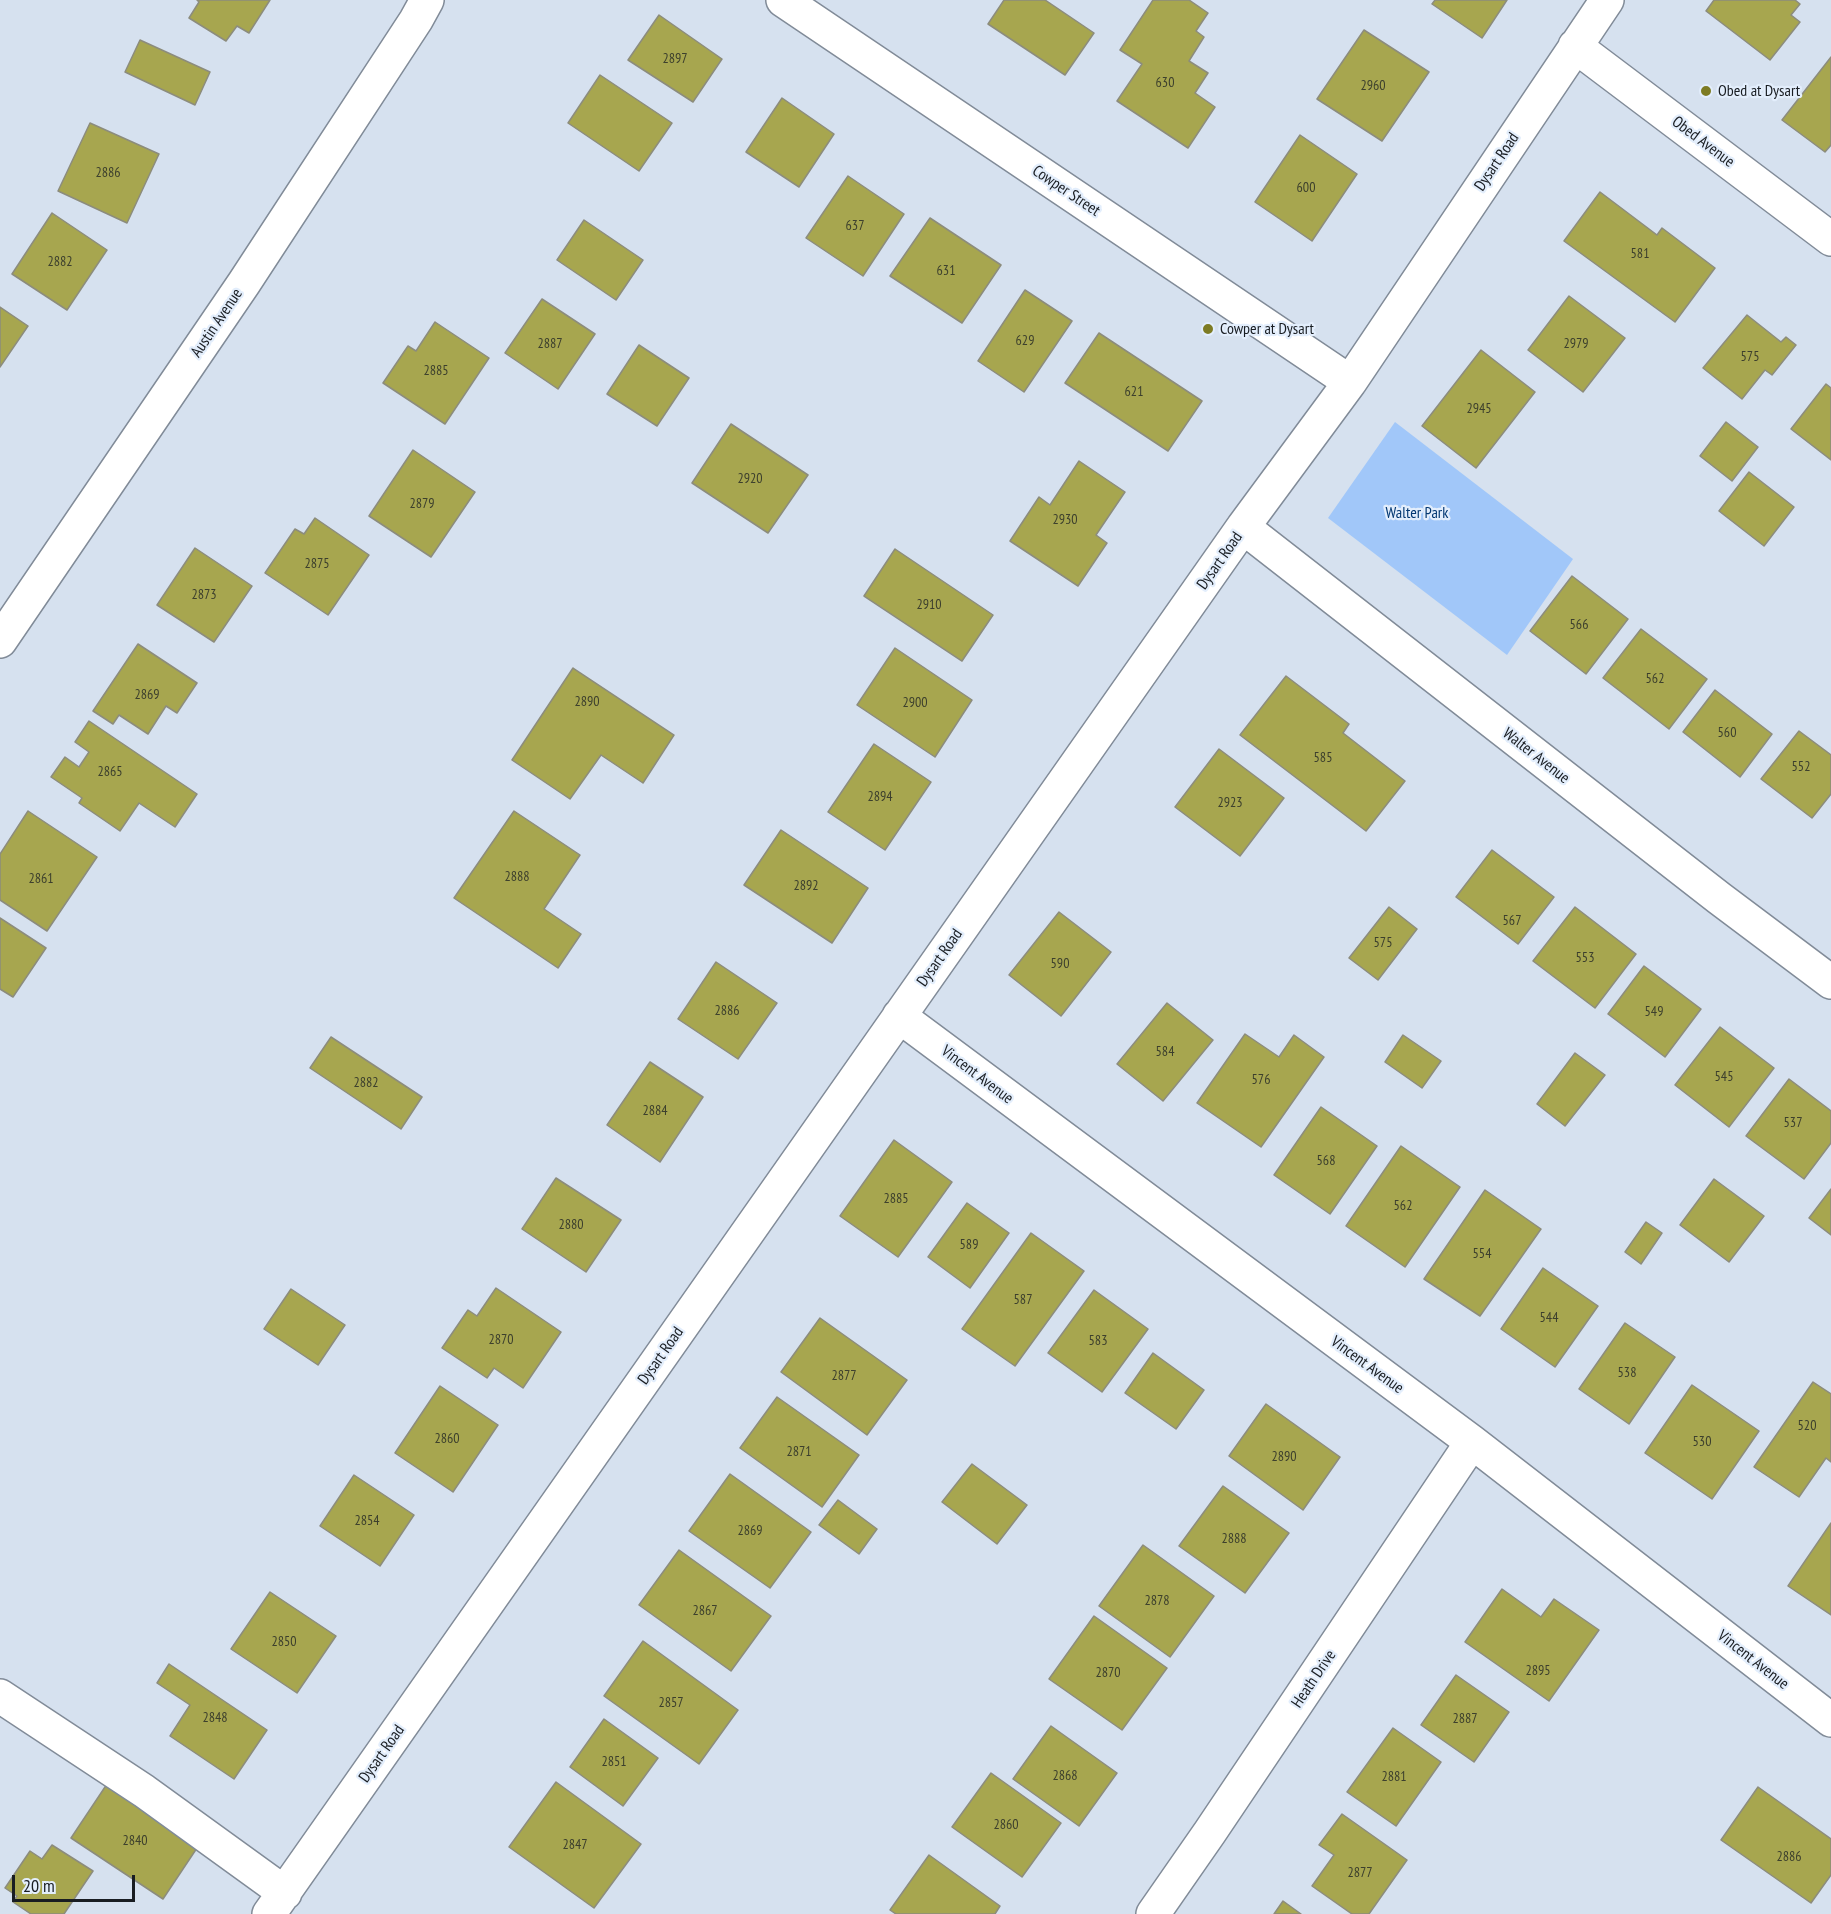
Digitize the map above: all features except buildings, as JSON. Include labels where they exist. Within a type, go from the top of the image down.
[{"type":"street","name":"Austin Avenue","points":[[0,641],[250,274],[427,0]]},
{"type":"street","name":"Cowper Street","points":[[783,0],[1350,382]]},
{"type":"street","name":"Dysart Road","points":[[277,1904],[1243,527],[1350,382],[1607,0]]},
{"type":"street","name":"Obed Avenue","points":[[1575,46],[1831,239]]},
{"type":"street","name":"Walter Avenue","points":[[1243,527],[1710,891],[1831,982]]},
{"type":"street","name":"Vincent Avenue","points":[[899,1016],[1472,1442],[1831,1720]]},
{"type":"street","name":"Heath Drive","points":[[1152,1914],[1223,1814],[1472,1442]]},
{"type":"street","points":[[0,1696],[144,1791],[277,1904]]},
{"type":"green space","name":"Walter Park","points":[[1395,422],[1573,559],[1507,655],[1328,518]]},
{"type":"place","name":"Obed at Dysart","points":[[1706,91]]},
{"type":"place","name":"Cowper at Dysart","points":[[1208,329]]}]
